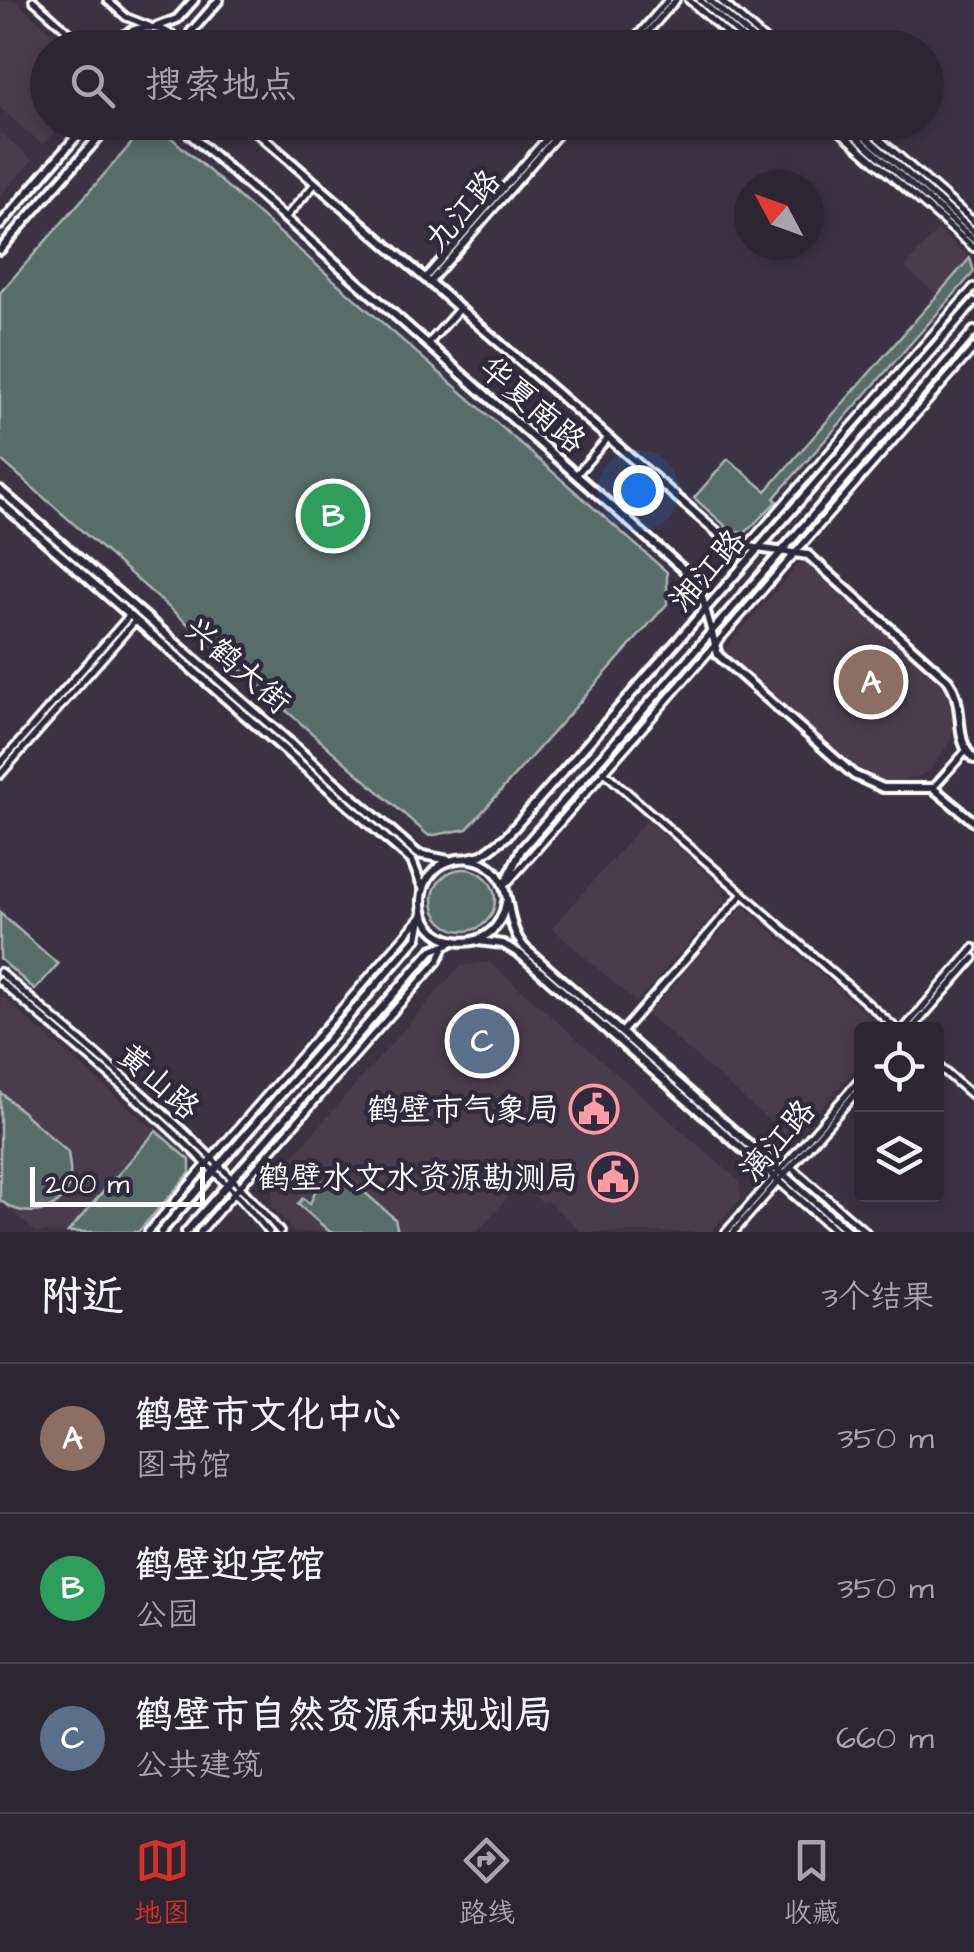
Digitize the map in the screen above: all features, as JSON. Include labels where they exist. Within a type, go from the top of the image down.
[{"type":"main road","points":[[138,30],[177,19],[194,0]]},
{"type":"main road","points":[[194,30],[220,0]]},
{"type":"main road","points":[[152,27],[160,30]]},
{"type":"main road","points":[[0,225],[74,140]]},
{"type":"main road","points":[[0,250],[96,140]]},
{"type":"main road","name":"华夏南路","points":[[196,140],[693,578],[718,655],[863,781],[883,788],[934,788]]},
{"type":"main road","name":"华夏南路","points":[[265,140],[726,540],[808,556],[948,680],[960,707],[961,737],[966,751]]},
{"type":"main road","name":"湘江路","points":[[468,858],[482,855],[506,838],[974,302]]},
{"type":"main road","name":"湘江路","points":[[504,887],[520,850],[974,331]]},
{"type":"main road","name":"兴鹤大街","points":[[0,490],[418,854],[450,860]]},
{"type":"main road","name":"兴鹤大街","points":[[0,502],[412,861],[423,890]]},
{"type":"main road","points":[[966,751],[974,759]]},
{"type":"main road","points":[[934,788],[974,822]]},
{"type":"main road","points":[[161,1232],[213,1165],[418,938],[423,890],[431,874],[450,860],[468,858],[492,868],[504,887],[509,920],[518,940],[837,1232]]},
{"type":"main road","points":[[476,940],[497,926],[506,902]]},
{"type":"main road","points":[[422,912],[435,931],[458,942]]},
{"type":"main road","points":[[186,1232],[432,950],[447,943],[476,940],[503,944],[520,954],[849,1232]]},
{"type":"street","points":[[32,0],[66,30]]},
{"type":"street","points":[[106,0],[126,17],[152,27]]},
{"type":"street","points":[[646,30],[672,0]]},
{"type":"street","points":[[689,0],[723,30]]},
{"type":"street","points":[[700,0],[734,30]]},
{"type":"street","points":[[710,0],[744,30]]},
{"type":"street","points":[[720,0],[754,30]]},
{"type":"street","name":"九江路","points":[[427,281],[549,140]]},
{"type":"street","points":[[850,140],[974,248]]},
{"type":"street","points":[[860,140],[974,240]]},
{"type":"street","points":[[870,140],[974,232]]},
{"type":"street","points":[[881,140],[974,222]]},
{"type":"street","points":[[285,218],[315,184]]},
{"type":"street","points":[[747,546],[974,287]]},
{"type":"street","points":[[428,344],[459,309]]},
{"type":"street","points":[[504,887],[974,348]]},
{"type":"street","points":[[576,475],[608,438]]},
{"type":"street","points":[[0,764],[132,618]]},
{"type":"street","points":[[0,775],[132,618]]},
{"type":"street","points":[[934,788],[966,751]]},
{"type":"street","points":[[603,771],[891,1022]]},
{"type":"street","points":[[622,1032],[743,894]]},
{"type":"street","points":[[200,1232],[438,961],[447,943]]},
{"type":"street","points":[[907,1022],[974,948]]},
{"type":"street","points":[[918,1022],[974,958]]},
{"type":"street","name":"黄山路","points":[[0,972],[213,1165],[280,1232]]},
{"type":"street","name":"黄山路","points":[[0,981],[213,1165]]},
{"type":"street","points":[[944,1071],[974,1097]]},
{"type":"street","name":"漓江路","points":[[734,1232],[854,1087]]},
{"type":"street","name":"漓江路","points":[[726,1232],[791,1167],[854,1095]]},
{"type":"street","points":[[148,1232],[213,1165]]},
{"type":"street","points":[[791,1167],[866,1232]]},
{"type":"street","name":"黄山路","points":[[237,1189],[269,1232]]},
{"type":"shaded area","points":[[0,0],[14,0],[48,30],[30,30],[30,134],[0,108]]},
{"type":"shaded area","points":[[0,132],[32,160],[0,196]]},
{"type":"shaded area","points":[[938,230],[970,258],[938,296],[905,267]]},
{"type":"shaded area","points":[[805,558],[938,677],[954,721],[951,740],[930,770],[891,782],[855,771],[722,652]]},
{"type":"shaded area","points":[[647,820],[722,887],[727,899],[636,1002],[552,928]]},
{"type":"shaded area","points":[[743,906],[875,1022],[854,1022],[854,1070],[792,1141],[648,1014]]},
{"type":"shaded area","points":[[489,962],[739,1181],[741,1198],[711,1232],[582,1232],[520,1183],[477,1232],[294,1232],[272,1206],[273,1179],[460,966]]},
{"type":"shaded area","points":[[0,995],[156,1131],[68,1232],[36,1232],[0,1201]]},
{"type":"green space","points":[[134,140],[174,140],[667,572],[667,604],[467,829],[429,836],[0,459],[0,293]]},
{"type":"green space","points":[[970,258],[974,272],[745,533],[730,530],[694,498],[728,459],[766,491]]},
{"type":"green space","points":[[464,869],[486,878],[495,900],[486,922],[464,931],[442,922],[433,900],[442,878]]},
{"type":"green space","points":[[0,913],[58,964],[35,990],[0,959]]},
{"type":"green space","points":[[0,1092],[68,1152],[67,1189],[53,1206],[32,1212],[10,1207],[0,1200]]},
{"type":"green space","points":[[156,1131],[190,1160],[190,1173],[138,1232],[68,1232]]},
{"type":"green space","points":[[336,1175],[346,1176],[395,1219],[398,1232],[330,1232],[298,1204],[303,1198],[310,1204],[318,1184]]},
{"type":"place","name":"鹤壁迎宾馆","points":[[333,516]]},
{"type":"place","name":"鹤壁市文化中心","points":[[871,682]]},
{"type":"place","name":"鹤壁市自然资源和规划局","points":[[482,1041]]},
{"type":"place","name":"鹤壁市气象局","points":[[594,1109]]},
{"type":"place","name":"鹤壁水文水资源勘测局","points":[[613,1177]]}]
